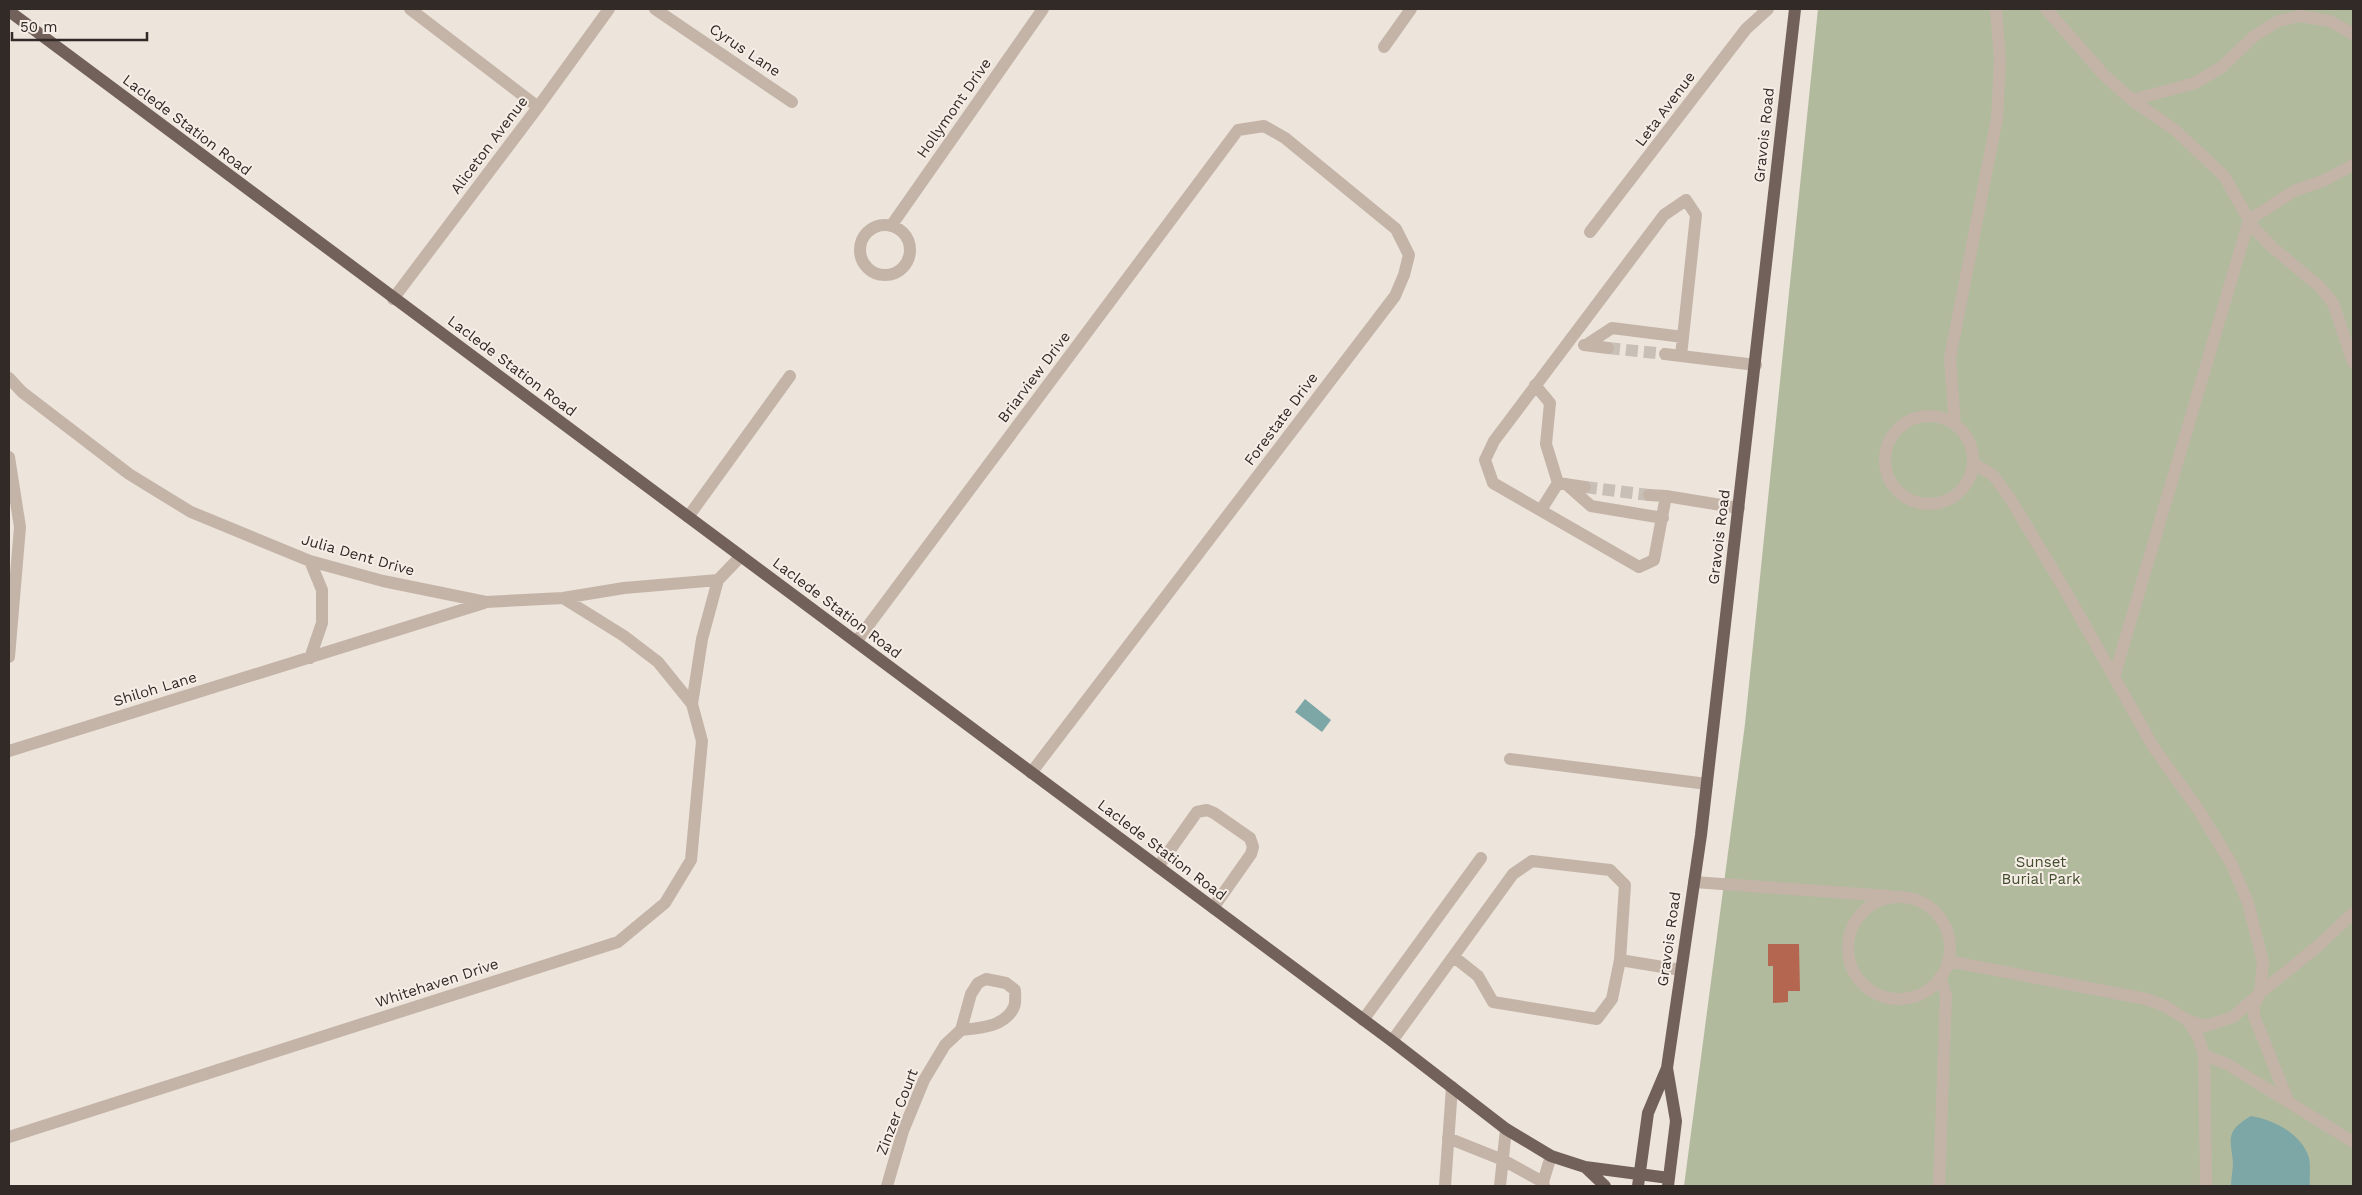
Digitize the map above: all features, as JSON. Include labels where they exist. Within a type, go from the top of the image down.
[{"type":"main road","name":"Gravois Road","points":[[1639,1181],[1648,1113],[1667,1068],[1694,882],[1756,365],[1795,9]]},
{"type":"main road","name":"Laclede Station Road","points":[[9,11],[393,299],[1392,1041],[1506,1129],[1551,1156],[1639,1181],[1669,1182]]},
{"type":"main road","name":"Gravois Road","points":[[1667,1068],[1676,1121],[1669,1182]]},
{"type":"main road","points":[[1585,1167],[1605,1186]]},
{"type":"street","points":[[410,9],[538,107]]},
{"type":"street","name":"Aliceton Avenue","points":[[393,299],[538,107],[609,9]]},
{"type":"street","name":"Cyrus Lane","points":[[655,9],[792,102]]},
{"type":"street","name":"Hollymont Drive","points":[[891,226],[1043,9]]},
{"type":"street","points":[[1384,47],[1411,9]]},
{"type":"street","name":"Leta Avenue","points":[[1590,232],[1746,29],[1768,9]]},
{"type":"street","points":[[1955,424],[1950,358],[1997,118],[2000,60],[1996,9]]},
{"type":"street","points":[[2046,9],[2104,75],[2132,100],[2175,130],[2224,176],[2249,220],[2272,247],[2320,287],[2333,303],[2353,362]]},
{"type":"street","points":[[2132,100],[2194,83],[2222,67],[2252,38],[2278,21],[2300,16],[2330,21],[2353,34]]},
{"type":"street","name":"Forestate Drive","points":[[1031,773],[1395,296],[1404,275],[1409,255],[1396,229],[1285,138],[1264,126],[1238,130]]},
{"type":"street","name":"Briarview Drive","points":[[856,642],[1238,130]]},
{"type":"street","points":[[2114,677],[2249,220],[2294,192],[2325,180],[2353,165]]},
{"type":"street","points":[[1666,496],[1654,560],[1639,567],[1493,483],[1485,460],[1494,442],[1535,385],[1664,215],[1686,200],[1696,215],[1681,356]]},
{"type":"street","points":[[891,226],[905,234],[910,251],[909,259],[898,272],[882,275],[868,268],[861,254],[861,246],[868,232],[875,228],[891,226]]},
{"type":"street","points":[[1586,345],[1612,328],[1683,337]]},
{"type":"street","points":[[1569,342],[1608,348]]},
{"type":"street","points":[[1665,354],[1756,365]]},
{"type":"street","points":[[688,517],[790,376]]},
{"type":"street","name":"Julia Dent Drive","points":[[9,378],[22,392],[129,474],[191,512],[310,561],[383,581],[486,602],[563,598],[624,588],[718,580]]},
{"type":"street","points":[[1535,385],[1550,403],[1546,444],[1562,483],[1591,506],[1663,518]]},
{"type":"street","points":[[1930,416],[1943,418],[1955,424],[1970,441],[1974,464],[1970,477],[1963,489],[1953,498],[1927,505],[1914,502],[1902,495],[1892,485],[1887,473],[1885,459],[1887,446],[1899,429],[1916,418],[1930,416]]},
{"type":"street","points":[[9,457],[20,527],[9,657]]},
{"type":"street","points":[[1974,464],[1993,475],[2011,500],[2066,590],[2154,748],[2198,809],[2231,863],[2248,903],[2263,962],[2260,992],[2254,1005],[2254,1016],[2288,1101]]},
{"type":"street","points":[[1562,483],[1585,487]]},
{"type":"street","points":[[1541,510],[1562,483]]},
{"type":"street","points":[[1649,495],[1739,508]]},
{"type":"street","name":"Whitehaven Drive","points":[[692,704],[702,639],[718,580],[741,556]]},
{"type":"street","points":[[310,561],[322,590],[322,622],[310,658]]},
{"type":"street","name":"Whitehaven Drive","points":[[9,1136],[618,942],[664,903],[691,860],[702,741],[692,704],[658,662],[624,636],[563,598]]},
{"type":"street","name":"Shiloh Lane","points":[[9,751],[486,602]]},
{"type":"street","points":[[1510,759],[1707,784]]},
{"type":"street","points":[[1158,867],[1197,812],[1214,813],[1250,838],[1253,847],[1251,854],[1213,908]]},
{"type":"street","points":[[1363,1020],[1481,858]]},
{"type":"street","points":[[1392,1041],[1513,874],[1532,861],[1610,870],[1624,885],[1620,960],[1612,999],[1597,1019],[1493,1002],[1478,976],[1454,957]]},
{"type":"street","points":[[1694,882],[1892,896],[1909,898],[1924,903],[1937,914],[1946,928],[1950,945],[1948,961],[1940,977],[1929,989],[1914,997],[1896,999],[1880,996],[1865,987],[1854,974],[1848,941],[1852,925],[1862,911],[1880,900],[1892,896]]},
{"type":"street","points":[[1948,961],[2146,998],[2165,1006],[2187,1020],[2205,1026],[2233,1017],[2260,992],[2318,946],[2353,913]]},
{"type":"street","points":[[1620,960],[1681,970]]},
{"type":"street","points":[[1938,1186],[1946,995],[1940,977]]},
{"type":"street","name":"Zinzer Court","points":[[887,1186],[903,1132],[924,1080],[945,1046],[961,1030],[971,994],[978,983],[986,979],[1006,983],[1015,990],[1014,1006],[1002,1021],[985,1027],[961,1030]]},
{"type":"street","points":[[2187,1020],[2198,1036],[2204,1055],[2206,1186]]},
{"type":"street","points":[[2204,1055],[2227,1064],[2353,1142]]},
{"type":"street","points":[[1445,1186],[1452,1087]]},
{"type":"street","points":[[1500,1186],[1506,1129]]},
{"type":"street","points":[[1448,1138],[1503,1160],[1544,1184],[1551,1156]]},
{"type":"green space","name":"Sunset Burial Park","points":[[1818,9],[2353,9],[2353,1186],[1684,1186],[1745,724]]},
{"type":"water","points":[[1305,699],[1331,720],[1322,732],[1295,712]]},
{"type":"water","points":[[2251,1116],[2278,1125],[2294,1135],[2300,1142],[2309,1158],[2310,1186],[2231,1186],[2233,1162],[2232,1135],[2237,1126]]},
{"type":"building","points":[[1768,944],[1799,944],[1800,991],[1788,991],[1788,1002],[1773,1003],[1773,966],[1768,966]]},
{"type":"tunnel","points":[[1608,348],[1665,354]]},
{"type":"tunnel","points":[[1585,487],[1649,495]]}]
